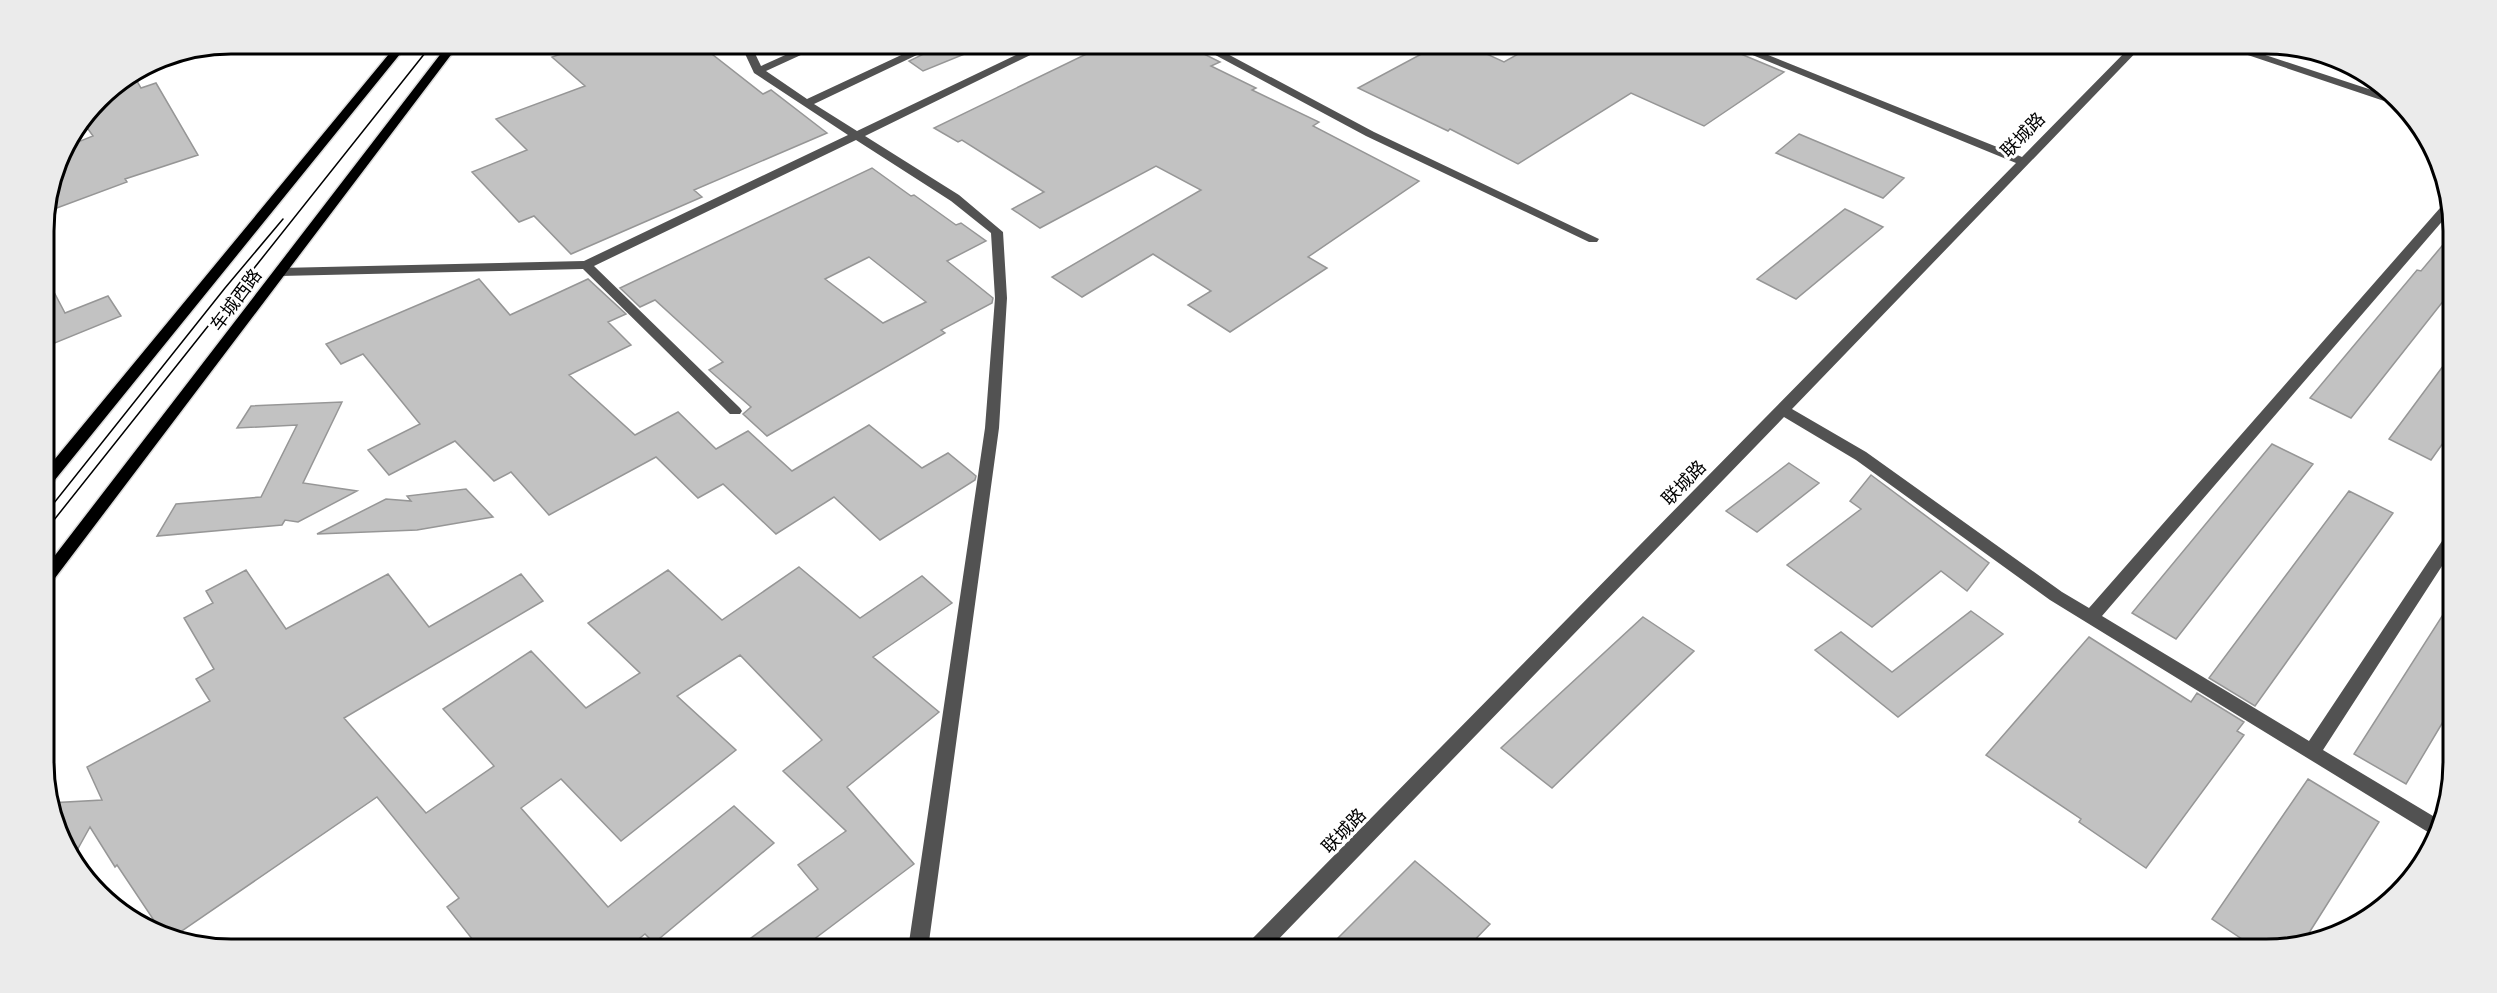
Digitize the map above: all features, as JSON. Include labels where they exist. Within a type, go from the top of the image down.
[{"type":"main road","name":"车城西路","points":[[54,471],[396,54]]},
{"type":"main road","name":"车城西路","points":[[54,568],[447,54]]},
{"type":"street","points":[[750,54],[758,71],[955,198],[997,232],[1001,298],[993,428],[919,939]]},
{"type":"street","points":[[758,71],[798,54]]},
{"type":"street","points":[[806,104],[915,54]]},
{"type":"street","points":[[280,272],[586,265],[1029,54]]},
{"type":"street","points":[[1217,54],[1370,134],[1593,239]]},
{"type":"street","points":[[1753,54],[2024,162]]},
{"type":"street","name":"联城路","points":[[1266,939],[2130,54]]},
{"type":"street","points":[[2248,54],[2382,97]]},
{"type":"street","points":[[2091,617],[2442,214]]},
{"type":"street","points":[[586,265],[735,411]]},
{"type":"street","points":[[1783,410],[1861,456],[2056,596],[2432,825]]},
{"type":"street","points":[[2312,752],[2443,551]]},
{"type":"building","points":[[561,54],[712,54],[763,94],[771,90],[827,133],[694,190],[702,197],[571,254],[534,216],[519,222],[472,172],[527,150],[496,119],[585,86],[552,57]]},
{"type":"building","points":[[923,54],[965,54],[923,71],[909,61]]},
{"type":"building","points":[[1086,54],[1204,54],[1220,62],[1211,66],[1256,88],[1252,90],[1319,122],[1313,126],[1419,181],[1308,257],[1327,268],[1230,332],[1188,305],[1211,291],[1153,254],[1082,297],[1052,277],[1201,190],[1156,166],[1040,228],[1012,209],[1044,192],[962,140],[958,142],[934,128]]},
{"type":"building","points":[[1421,54],[1487,54],[1504,62],[1518,54],[1741,54],[1784,72],[1704,126],[1631,93],[1518,164],[1450,129],[1448,131],[1358,88]]},
{"type":"building","points":[[137,81],[141,88],[156,83],[198,155],[125,179],[127,182],[56,208],[63,174],[72,153],[78,142],[93,136],[87,128],[114,98]]},
{"type":"building","points":[[1799,134],[1904,178],[1883,198],[1776,153]]},
{"type":"building","points":[[872,168],[956,225],[961,223],[986,241],[947,261],[993,298],[992,303],[941,330],[945,333],[767,436],[743,414],[751,407],[709,370],[723,362],[655,300],[640,307],[620,288]],"holes":[[[869,257],[926,302],[883,323],[825,279]]]},
{"type":"building","points":[[1845,209],[1883,227],[1796,299],[1757,279]]},
{"type":"building","points":[[2443,245],[2443,301],[2351,418],[2310,398],[2417,270],[2421,271]]},
{"type":"building","points":[[479,279],[510,315],[588,279],[626,314],[608,322],[631,345],[569,375],[635,435],[678,412],[716,449],[748,431],[792,471],[869,425],[922,468],[948,453],[976,476],[975,480],[880,540],[834,497],[776,534],[723,484],[698,498],[656,457],[549,515],[511,472],[494,481],[455,441],[389,475],[368,450],[420,424],[363,354],[341,364],[326,344]]},
{"type":"building","points":[[54,292],[65,313],[108,296],[121,316],[54,343]]},
{"type":"building","points":[[2443,366],[2443,443],[2431,460],[2389,439]]},
{"type":"building","points":[[342,402],[303,483],[357,491],[298,522],[285,520],[282,525],[157,536],[176,504],[261,497],[297,425],[237,428],[251,406]]},
{"type":"building","points":[[2272,444],[2313,464],[2176,639],[2132,613]]},
{"type":"building","points":[[1789,463],[1819,483],[1757,532],[1726,511]]},
{"type":"building","points":[[1871,475],[1989,563],[1967,591],[1941,571],[1872,627],[1787,565],[1861,509],[1850,501]]},
{"type":"building","points":[[466,489],[493,517],[417,530],[317,534],[386,499],[411,501],[407,496]]},
{"type":"building","points":[[2349,491],[2393,513],[2255,706],[2209,678]]},
{"type":"building","points":[[799,567],[860,618],[922,576],[952,603],[873,657],[939,712],[847,787],[914,864],[814,939],[750,939],[818,889],[798,865],[846,831],[783,771],[822,740],[740,655],[677,696],[736,750],[621,841],[561,779],[521,808],[608,907],[734,806],[774,843],[659,939],[650,939],[645,934],[639,939],[472,939],[447,907],[459,898],[377,797],[181,932],[155,922],[117,865],[115,867],[90,827],[78,849],[63,819],[58,802],[102,800],[87,767],[210,701],[196,679],[214,669],[184,618],[213,603],[206,591],[246,570],[286,629],[388,574],[429,627],[521,574],[543,601],[344,718],[426,813],[494,766],[443,709],[531,651],[586,708],[640,673],[588,623],[668,570],[722,620]]},
{"type":"building","points":[[1971,611],[2003,634],[1898,717],[1815,650],[1841,632],[1892,672]]},
{"type":"building","points":[[2443,615],[2443,722],[2406,784],[2354,754]]},
{"type":"building","points":[[1643,617],[1694,651],[1552,788],[1501,748]]},
{"type":"building","points":[[2089,637],[2191,702],[2197,693],[2244,722],[2237,731],[2244,735],[2146,868],[2079,822],[2081,819],[1986,755]]},
{"type":"building","points":[[2308,779],[2379,822],[2309,934],[2278,939],[2242,939],[2212,919]]},
{"type":"building","points":[[1415,861],[1490,924],[1476,939],[1337,939]]},
{"type":"tram line","points":[[54,520],[424,54]]},
{"type":"tram line","points":[[54,503],[225,288],[283,219]]}]
